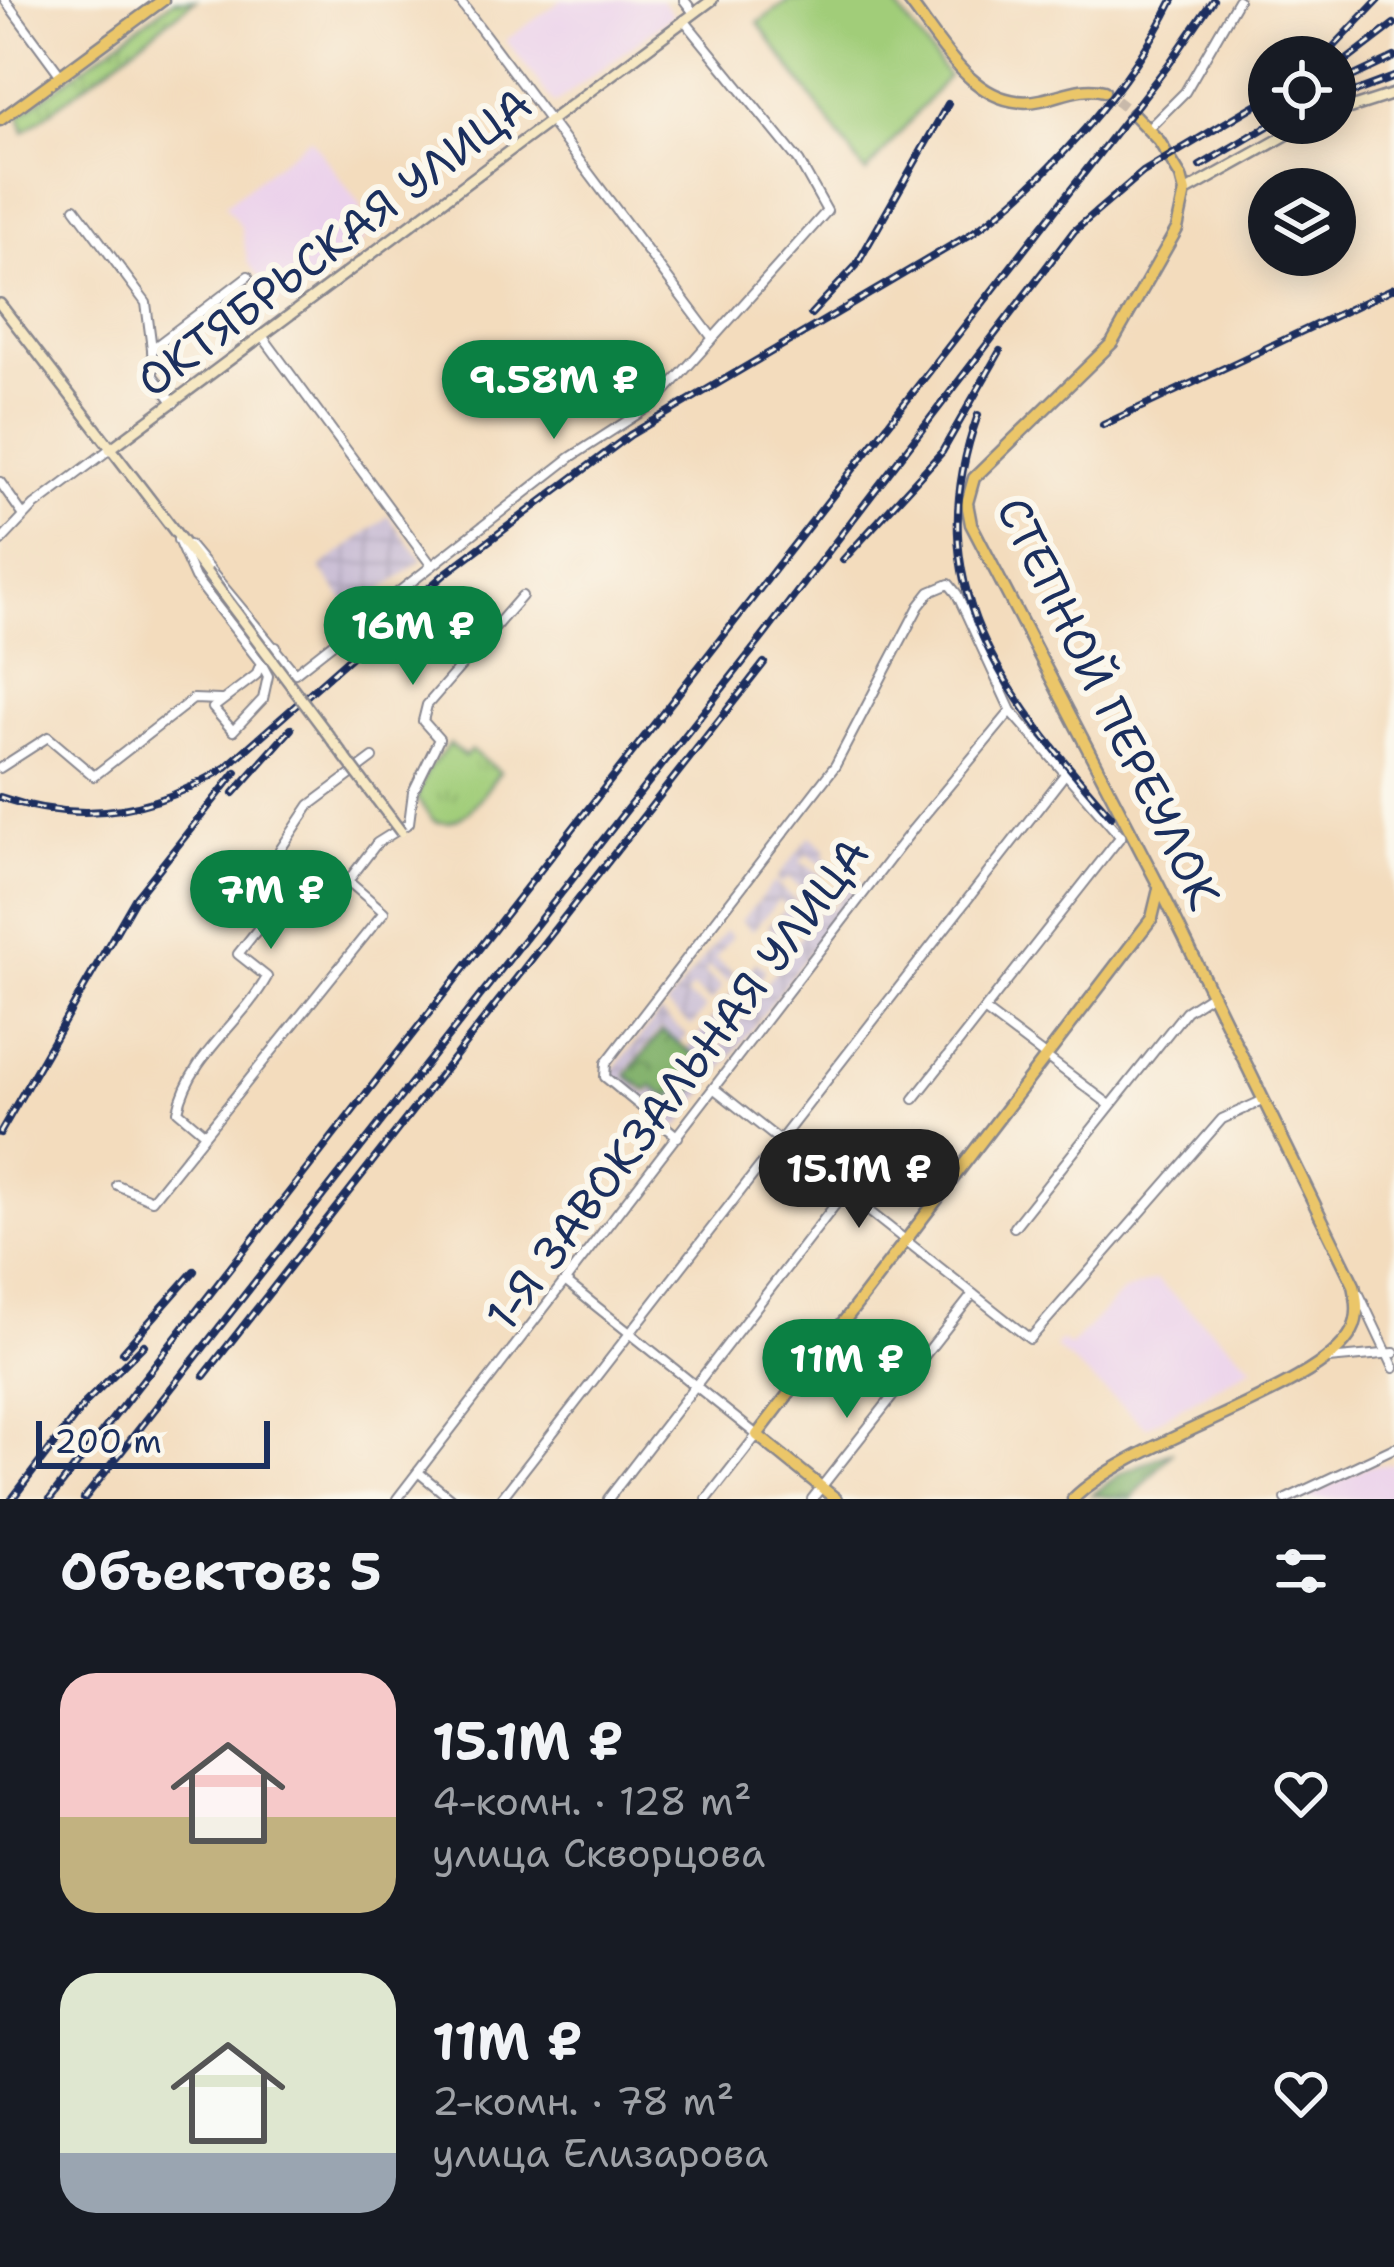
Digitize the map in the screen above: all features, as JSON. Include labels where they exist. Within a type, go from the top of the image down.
[{"type":"main road","points":[[0,120],[163,0]]},
{"type":"main road","name":"ОКТЯБРЬСКАЯ УЛИЦА","points":[[110,449],[712,0]]},
{"type":"main road","points":[[908,0],[967,74],[996,99],[1028,103],[1087,88],[1104,91]]},
{"type":"main road","points":[[1356,106],[1394,94]]},
{"type":"main road","points":[[1133,114],[1149,128],[1174,165],[1185,192],[1271,144]]},
{"type":"main road","name":"СТЕПНОЙ ПЕРЕУЛОК","points":[[1185,192],[1169,247],[1112,344],[974,478],[967,503],[971,524],[1126,834],[1178,923],[1354,1285]]},
{"type":"main road","points":[[0,304],[206,572],[398,834]]},
{"type":"main road","points":[[836,1499],[757,1435],[1152,918],[1159,886]]},
{"type":"main road","points":[[1152,918],[1163,914],[1178,923]]},
{"type":"main road","points":[[1073,1499],[1118,1465],[1327,1360],[1357,1319],[1354,1285]]},
{"type":"street","points":[[5,0],[61,76]]},
{"type":"street","points":[[459,0],[711,336]]},
{"type":"street","points":[[175,532],[210,565],[295,673],[571,457],[655,403],[711,336],[824,219],[825,200],[689,17],[684,0]]},
{"type":"street","points":[[1149,128],[1185,92],[1238,0]]},
{"type":"street","points":[[75,208],[146,303],[153,376],[174,403]]},
{"type":"street","points":[[152,349],[248,276]]},
{"type":"street","points":[[263,337],[432,566]]},
{"type":"street","name":"ОКТЯБРЬСКАЯ УЛИЦА","points":[[0,542],[24,515],[110,449]]},
{"type":"street","points":[[0,482],[24,515]]},
{"type":"street","points":[[175,532],[195,578],[261,663],[268,676],[263,700],[233,731],[213,708],[256,676],[261,663],[276,647]]},
{"type":"street","points":[[678,1137],[605,1077],[606,1063],[836,766],[919,606],[934,589],[946,584],[957,594],[1011,711],[1126,834],[914,1099]]},
{"type":"street","points":[[117,1185],[152,1200],[203,1133],[236,1102],[384,912],[348,881],[376,843],[398,834],[439,739],[427,728],[423,711],[522,596]]},
{"type":"street","points":[[0,767],[48,737],[94,776],[193,699],[222,701]]},
{"type":"street","name":"1-Я ЗАВОКЗАЛЬНАЯ УЛИЦА","points":[[397,1499],[913,829],[1011,711]]},
{"type":"street","points":[[203,1133],[178,1111],[181,1098],[201,1060],[267,977],[238,954],[292,886],[280,850],[310,805],[373,758]]},
{"type":"street","points":[[501,1499],[1065,774]]},
{"type":"street","points":[[1014,1227],[1186,1011],[1213,994]]},
{"type":"street","points":[[984,1010],[1110,1105]]},
{"type":"street","points":[[716,1090],[1030,1339],[1222,1119],[1264,1100]]},
{"type":"street","points":[[608,1499],[845,1192]]},
{"type":"street","points":[[566,1282],[757,1435],[707,1499]]},
{"type":"street","points":[[1354,1285],[1394,1368]]},
{"type":"street","points":[[812,1499],[974,1294]]},
{"type":"street","points":[[1327,1360],[1391,1354]]},
{"type":"street","points":[[1286,1499],[1394,1448]]},
{"type":"street","points":[[418,1472],[451,1499]]},
{"type":"shaded area","points":[[562,0],[662,0],[673,15],[555,104],[506,40]]},
{"type":"shaded area","points":[[310,138],[361,206],[355,226],[365,240],[280,302],[248,263],[241,227],[225,205]]},
{"type":"shaded area","points":[[388,516],[422,560],[353,612],[320,568]]},
{"type":"shaded area","points":[[810,836],[827,850],[823,856],[830,862],[826,868],[807,854],[800,862],[823,875],[802,901],[795,895],[804,891],[788,878],[782,884],[776,879]]},
{"type":"shaded area","points":[[856,876],[862,881],[678,1128],[610,1074],[660,1013],[687,1035],[680,1043],[661,1028],[623,1075],[647,1095],[653,1089],[670,1102],[678,1092],[689,1099],[712,1072],[706,1066],[820,910],[813,903],[820,895],[831,910]]},
{"type":"shaded area","points":[[774,882],[799,904],[792,913],[800,924],[781,938],[767,926],[787,908],[779,900],[752,931],[741,921]]},
{"type":"shaded area","points":[[725,931],[732,936],[715,958],[734,973],[728,982],[708,967],[704,973],[722,987],[711,1002],[693,988],[686,996],[706,1008],[692,1026],[666,1006]]},
{"type":"shaded area","points":[[756,962],[765,969],[762,978],[702,1059],[688,1049]]},
{"type":"shaded area","points":[[1156,1280],[1253,1366],[1146,1427],[1055,1347],[1061,1341],[1070,1347],[1122,1292]]},
{"type":"shaded area","points":[[1394,1464],[1394,1499],[1304,1499],[1367,1466]]},
{"type":"green space","points":[[174,0],[195,0],[24,132],[20,115]]},
{"type":"green space","points":[[789,0],[892,0],[948,76],[866,173],[758,23]]},
{"type":"green space","points":[[450,744],[465,757],[471,750],[500,772],[472,808],[445,823],[434,821],[416,798],[428,769]]},
{"type":"green space","points":[[662,1031],[706,1063],[708,1071],[689,1097],[678,1089],[670,1099],[652,1086],[647,1091],[626,1075]]},
{"type":"green space","points":[[1173,1451],[1131,1499],[1092,1495],[1121,1473]]},
{"type":"tunnel","points":[[1104,91],[1133,114]]},
{"type":"railway","points":[[0,797],[60,811],[117,810],[173,795],[226,767],[446,573],[630,435],[971,234],[1000,212],[1086,128],[1135,65],[1173,0]]},
{"type":"railway","points":[[50,1499],[1169,64],[1213,0]]},
{"type":"railway","points":[[1344,36],[1378,0]]},
{"type":"railway","points":[[1356,53],[1394,24]]},
{"type":"railway","points":[[1356,75],[1394,57]]},
{"type":"railway","points":[[1356,91],[1394,77]]},
{"type":"railway","points":[[811,314],[856,266],[948,104]]},
{"type":"railway","points":[[84,1499],[765,634],[1074,231],[1143,172],[1248,110]]},
{"type":"railway","points":[[1200,166],[1248,138]]},
{"type":"railway","points":[[1103,425],[1394,288]]},
{"type":"railway","points":[[843,560],[942,452],[1000,351]]},
{"type":"railway","points":[[978,415],[962,476],[958,532],[965,584],[981,633],[1036,725],[1111,816]]},
{"type":"railway","points":[[204,1376],[764,663]]},
{"type":"railway","points":[[234,793],[291,729]]},
{"type":"railway","points":[[0,1133],[135,899],[236,772]]},
{"type":"railway","points":[[123,1352],[194,1271]]},
{"type":"railway","points":[[12,1499],[86,1402],[144,1345]]}]
